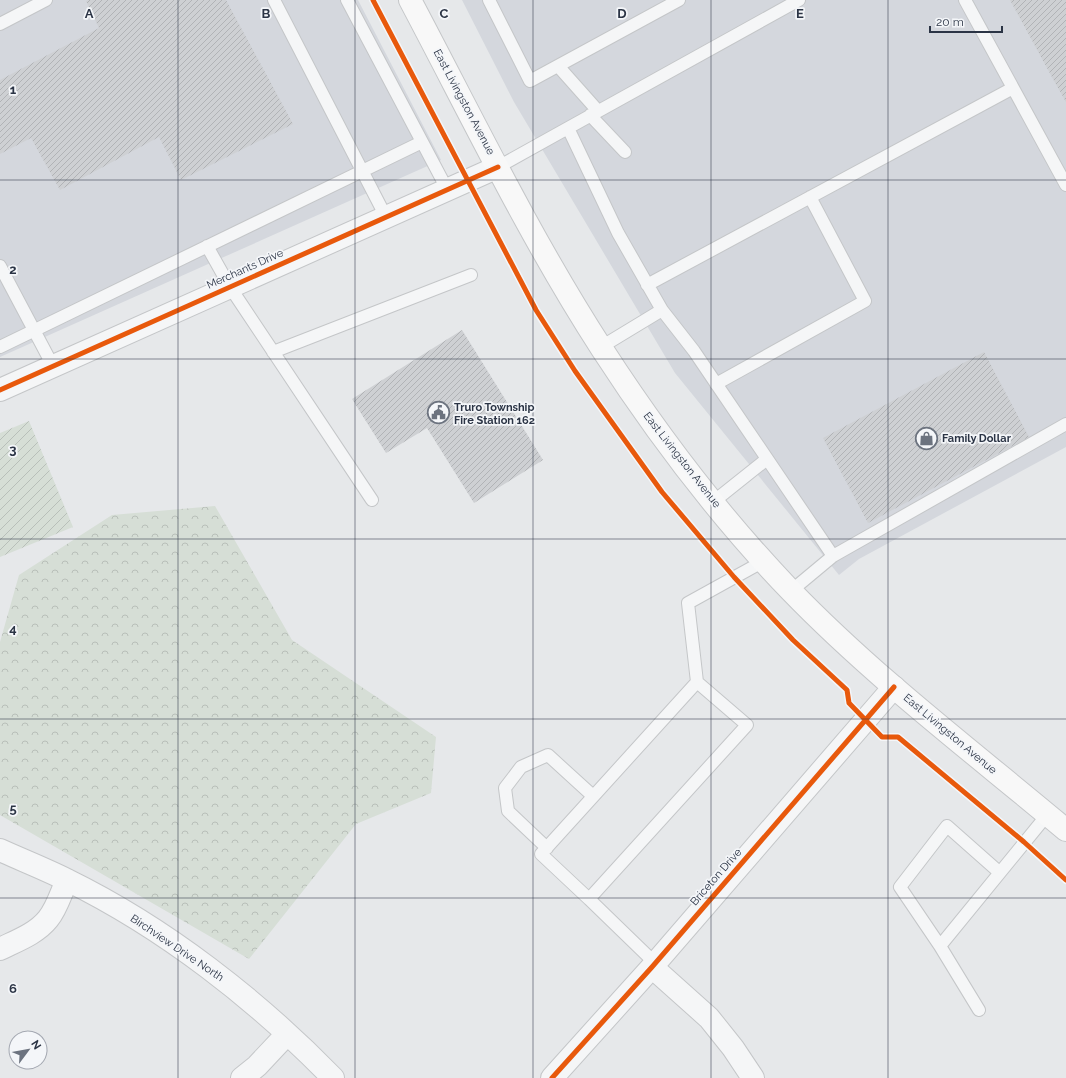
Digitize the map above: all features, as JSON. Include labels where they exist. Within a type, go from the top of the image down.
[{"type":"main road","name":"East Livingston Avenue","points":[[410,0],[554,270],[601,347],[655,428],[713,502],[791,591],[894,687],[1060,822]]},
{"type":"street","name":"Merchants Drive","points":[[0,390],[498,167]]},
{"type":"street","name":"Briceton Drive","points":[[552,1078],[653,965],[894,687]]},
{"type":"street","name":"Birchview Drive North","points":[[0,850],[67,880],[121,909],[174,944],[231,984],[333,1078]]},
{"type":"street","points":[[0,949],[34,932],[47,920],[55,907],[67,880]]},
{"type":"street","points":[[653,965],[709,1018],[733,1048],[753,1078]]},
{"type":"street","points":[[242,1078],[257,1066],[287,1034]]},
{"type":"lane","points":[[0,24],[46,0]]},
{"type":"lane","points":[[274,0],[386,217]]},
{"type":"lane","points":[[347,0],[447,189]]},
{"type":"lane","points":[[489,0],[530,81],[679,0]]},
{"type":"lane","points":[[498,167],[798,0]]},
{"type":"lane","points":[[965,0],[1066,185]]},
{"type":"lane","points":[[558,66],[625,152]]},
{"type":"lane","points":[[647,284],[1013,88]]},
{"type":"lane","points":[[568,128],[618,233],[662,310],[694,351],[833,556]]},
{"type":"lane","points":[[0,347],[422,142]]},
{"type":"lane","points":[[716,384],[865,301],[810,197]]},
{"type":"lane","points":[[207,246],[230,287],[372,500]]},
{"type":"lane","points":[[0,266],[53,366]]},
{"type":"lane","points":[[273,352],[471,275]]},
{"type":"lane","points":[[601,347],[662,310]]},
{"type":"lane","points":[[791,591],[833,556],[1066,424]]},
{"type":"lane","points":[[713,502],[767,459]]},
{"type":"lane","points":[[589,899],[747,726],[697,682],[688,603],[764,561]]},
{"type":"lane","points":[[653,965],[589,899],[541,854],[697,682]]},
{"type":"lane","points":[[547,848],[508,811],[505,788],[521,767],[548,754],[593,796]]},
{"type":"lane","points":[[940,946],[999,872],[1060,822]]},
{"type":"lane","points":[[979,1010],[940,946],[900,887],[947,826],[999,872]]},
{"type":"shaded area","points":[[0,0],[358,0],[441,160],[0,357]]},
{"type":"shaded area","points":[[462,0],[1066,0],[1066,447],[859,559],[839,575],[675,373],[514,102]]},
{"type":"green space","points":[[29,421],[73,527],[0,557],[0,433]]},
{"type":"green space","points":[[215,506],[292,640],[436,737],[431,793],[356,824],[249,959],[0,815],[0,642],[19,575],[112,515]]},
{"type":"building","points":[[226,0],[293,124],[181,180],[159,137],[60,190],[31,138],[0,154],[0,80],[99,28],[86,1]]},
{"type":"building","points":[[1010,0],[1066,0],[1066,102],[1053,79]]},
{"type":"building","name":"Truro Township Fire Station 162","points":[[462,330],[543,460],[474,503],[427,428],[386,453],[352,399]]},
{"type":"building","name":"Family Dollar","points":[[984,352],[1029,437],[868,523],[823,438]]},
{"type":"cycle path","points":[[373,0],[536,310],[575,371],[662,492],[734,577],[793,640],[847,690],[849,703],[882,737],[898,737],[1024,842],[1066,880]]},
{"type":"cycle path","points":[[0,390],[498,167]]},
{"type":"cycle path","points":[[552,1078],[652,967],[894,687]]},
{"type":"place","name":"Truro Township Fire Station 162","points":[[438,413]]},
{"type":"place","name":"Family Dollar","points":[[926,438]]}]
